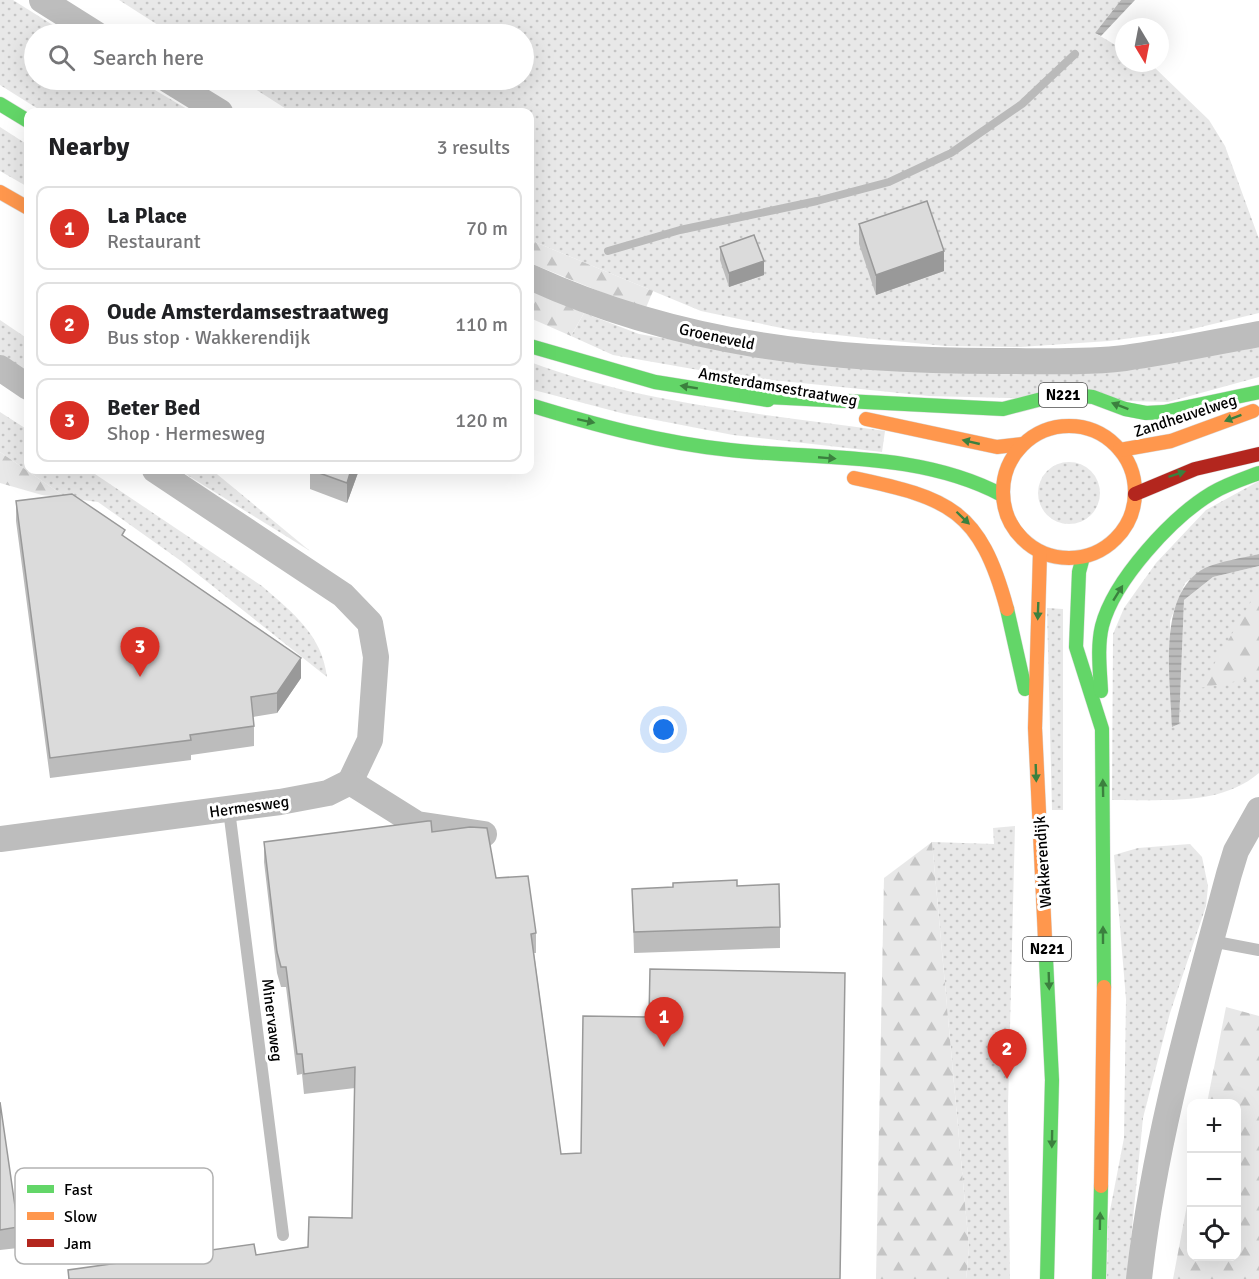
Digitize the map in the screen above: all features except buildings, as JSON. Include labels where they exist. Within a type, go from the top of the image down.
[{"type":"main road","points":[[0,104],[24,119]]},
{"type":"main road","points":[[0,192],[24,206]]},
{"type":"main road","name":"Amsterdamsestraatweg","points":[[534,347],[646,380],[746,396],[919,429],[997,447],[1023,444]]},
{"type":"main road","name":"N221","points":[[746,396],[1003,409],[1057,395],[1074,395],[1093,397],[1146,413],[1164,412],[1259,392]]},
{"type":"main road","name":"N221","points":[[534,406],[567,416],[912,491],[959,513],[978,535],[1001,584],[1012,640],[1035,728]]},
{"type":"main road","name":"Zandheuvelweg","points":[[1120,450],[1136,449],[1208,428],[1259,409]]},
{"type":"main road","name":"N221","points":[[1120,450],[1101,435],[1079,427],[1043,431],[1023,444],[1012,458],[1005,473],[1002,495],[1012,527],[1024,542],[1040,552],[1061,558],[1083,558],[1110,545],[1120,535],[1133,509],[1135,494]]},
{"type":"main road","name":"N221","points":[[727,449],[916,466],[957,476],[993,489],[1002,495]]},
{"type":"main road","points":[[1120,450],[1131,471],[1135,494],[1169,477],[1222,460],[1259,453]]},
{"type":"main road","points":[[1099,1279],[1104,1036],[1100,647],[1102,626],[1108,609],[1125,582],[1180,518],[1212,493],[1259,473]]},
{"type":"main road","name":"Wakkerendijk","points":[[1040,552],[1035,728],[1052,1080],[1047,1279]]},
{"type":"main road","points":[[1083,558],[1077,602],[1076,647],[1102,729]]},
{"type":"street","points":[[42,0],[80,24]]},
{"type":"street","points":[[184,90],[214,108]]},
{"type":"street","name":"Groeneveld","points":[[534,279],[582,301],[712,339],[814,353],[914,361],[1124,358],[1259,334]]},
{"type":"street","points":[[0,368],[24,384]]},
{"type":"street","points":[[161,474],[344,596],[370,623],[376,657],[370,740],[350,782],[417,824],[484,834]]},
{"type":"street","name":"Hermesweg","points":[[0,839],[229,810],[328,793],[350,782]]},
{"type":"street","points":[[1140,1279],[1145,1228],[1179,1057],[1236,851],[1259,810]]},
{"type":"lane","name":"Minervaweg","points":[[229,810],[283,1235]]},
{"type":"lane","points":[[1211,941],[1259,950]]},
{"type":"green space","points":[[0,0],[13,0],[51,24],[24,24],[24,90],[155,90],[185,108],[37,108],[0,85]]},
{"type":"green space","points":[[119,0],[1121,0],[1095,33],[1115,45],[1115,72],[1159,72],[1209,120],[1225,146],[1259,239],[1259,313],[1184,331],[1109,341],[1020,347],[946,346],[791,330],[701,311],[534,242],[534,108],[285,108],[257,90],[534,90],[534,24],[156,24]]},
{"type":"green space","points":[[0,127],[24,142],[24,185],[0,171]]},
{"type":"green space","points":[[534,242],[653,291],[645,310],[534,265]]},
{"type":"green space","points":[[534,292],[584,313],[571,336],[534,320]]},
{"type":"green space","points":[[584,313],[639,334],[800,362],[1259,342],[1259,377],[1168,402],[929,396],[733,376],[613,355],[571,336]]},
{"type":"green space","points":[[0,320],[24,336],[24,373],[0,358]]},
{"type":"green space","points":[[534,363],[616,388],[660,398],[885,431],[882,452],[733,435],[625,414],[534,390]]},
{"type":"green space","points":[[0,412],[24,427],[24,468],[0,452]]},
{"type":"green space","points":[[0,452],[24,468],[24,474],[32,474],[67,498],[42,495],[0,483]]},
{"type":"green space","points":[[1063,462],[1075,462],[1091,471],[1098,481],[1100,493],[1098,505],[1091,515],[1075,524],[1063,524],[1052,519],[1043,510],[1038,499],[1038,487],[1043,476],[1052,467]]},
{"type":"green space","points":[[32,474],[95,474],[262,586],[295,616],[312,637],[324,662],[327,677],[181,561],[98,502],[67,498]]},
{"type":"green space","points":[[185,474],[217,474],[310,551]]},
{"type":"green space","points":[[1259,481],[1259,554],[1206,568],[1185,583],[1170,621],[1172,727],[1179,724],[1184,600],[1213,577],[1259,566],[1259,773],[1243,784],[1208,796],[1169,800],[1112,800],[1113,634],[1124,608],[1156,563],[1206,510]]},
{"type":"green space","points":[[1259,588],[1259,677],[1200,688]]},
{"type":"green space","points":[[1047,608],[1063,609],[1063,810],[1052,810]]},
{"type":"green space","points":[[1015,826],[1008,1106],[1010,1279],[966,1279],[969,1248],[932,842],[994,844],[993,828]]},
{"type":"green space","points":[[932,842],[969,1248],[966,1279],[876,1279],[884,878]]},
{"type":"green space","points":[[1190,844],[1202,857],[1208,886],[1206,906],[1170,1013],[1143,1118],[1127,1279],[1107,1279],[1108,1221],[1124,1138],[1126,999],[1114,855],[1138,848]]},
{"type":"green space","points":[[1226,1007],[1259,1016],[1259,1279],[1173,1279],[1187,1205],[1187,1261],[1241,1261],[1241,1099],[1208,1099]]},
{"type":"shaded area","points":[[1121,0],[1135,0],[1118,18],[1115,18],[1115,21],[1101,36],[1095,33]]},
{"type":"shaded area","points":[[1259,554],[1259,566],[1213,577],[1184,600],[1179,724],[1172,727],[1170,639],[1179,597],[1189,580],[1205,568]]},
{"type":"waterway","points":[[608,251],[680,230],[817,201],[889,182],[951,153],[1022,104],[1075,54]]},
{"type":"traffic: fast","points":[[0,104],[24,119]]},
{"type":"traffic: fast","points":[[534,347],[655,382],[768,400]]},
{"type":"traffic: fast","points":[[746,396],[1003,409],[1057,395],[1074,395],[1093,397],[1125,409],[1146,413],[1164,412],[1259,392]]},
{"type":"traffic: fast","points":[[534,406],[679,443],[730,450],[903,464],[970,481],[1002,495]]},
{"type":"traffic: fast","points":[[1101,691],[1099,650],[1102,626],[1119,589],[1132,570],[1146,551],[1196,504],[1223,487],[1259,473]]},
{"type":"traffic: fast","points":[[1083,557],[1079,572],[1076,647],[1102,729],[1104,987]]},
{"type":"traffic: fast","points":[[1007,609],[1025,689]]},
{"type":"traffic: fast","points":[[1045,939],[1052,1080],[1047,1279]]},
{"type":"traffic: fast","points":[[1099,1279],[1101,1186]]},
{"type":"traffic: slow","points":[[0,192],[24,206]]},
{"type":"traffic: slow","points":[[1120,450],[1171,441],[1253,411]]},
{"type":"traffic: slow","points":[[866,419],[997,447],[1023,444]]},
{"type":"traffic: slow","points":[[1069,426],[1094,431],[1116,445],[1130,467],[1135,492],[1130,517],[1116,539],[1094,553],[1069,558],[1044,553],[1022,539],[1008,517],[1003,492],[1008,467],[1022,445],[1044,431],[1069,426]]},
{"type":"traffic: slow","points":[[854,478],[914,493],[937,502],[956,514],[972,529],[985,549],[997,575],[1007,609]]},
{"type":"traffic: slow","points":[[1040,552],[1035,728],[1045,939]]},
{"type":"traffic: slow","points":[[1101,1186],[1104,987]]},
{"type":"traffic: jam","points":[[1135,494],[1195,469],[1259,454]]},
{"type":"place","name":"Beter Bed","points":[[140,677]]},
{"type":"place","name":"La Place","points":[[664,1047]]},
{"type":"place","name":"Oude Amsterdamsestraatweg","points":[[1007,1079]]}]
